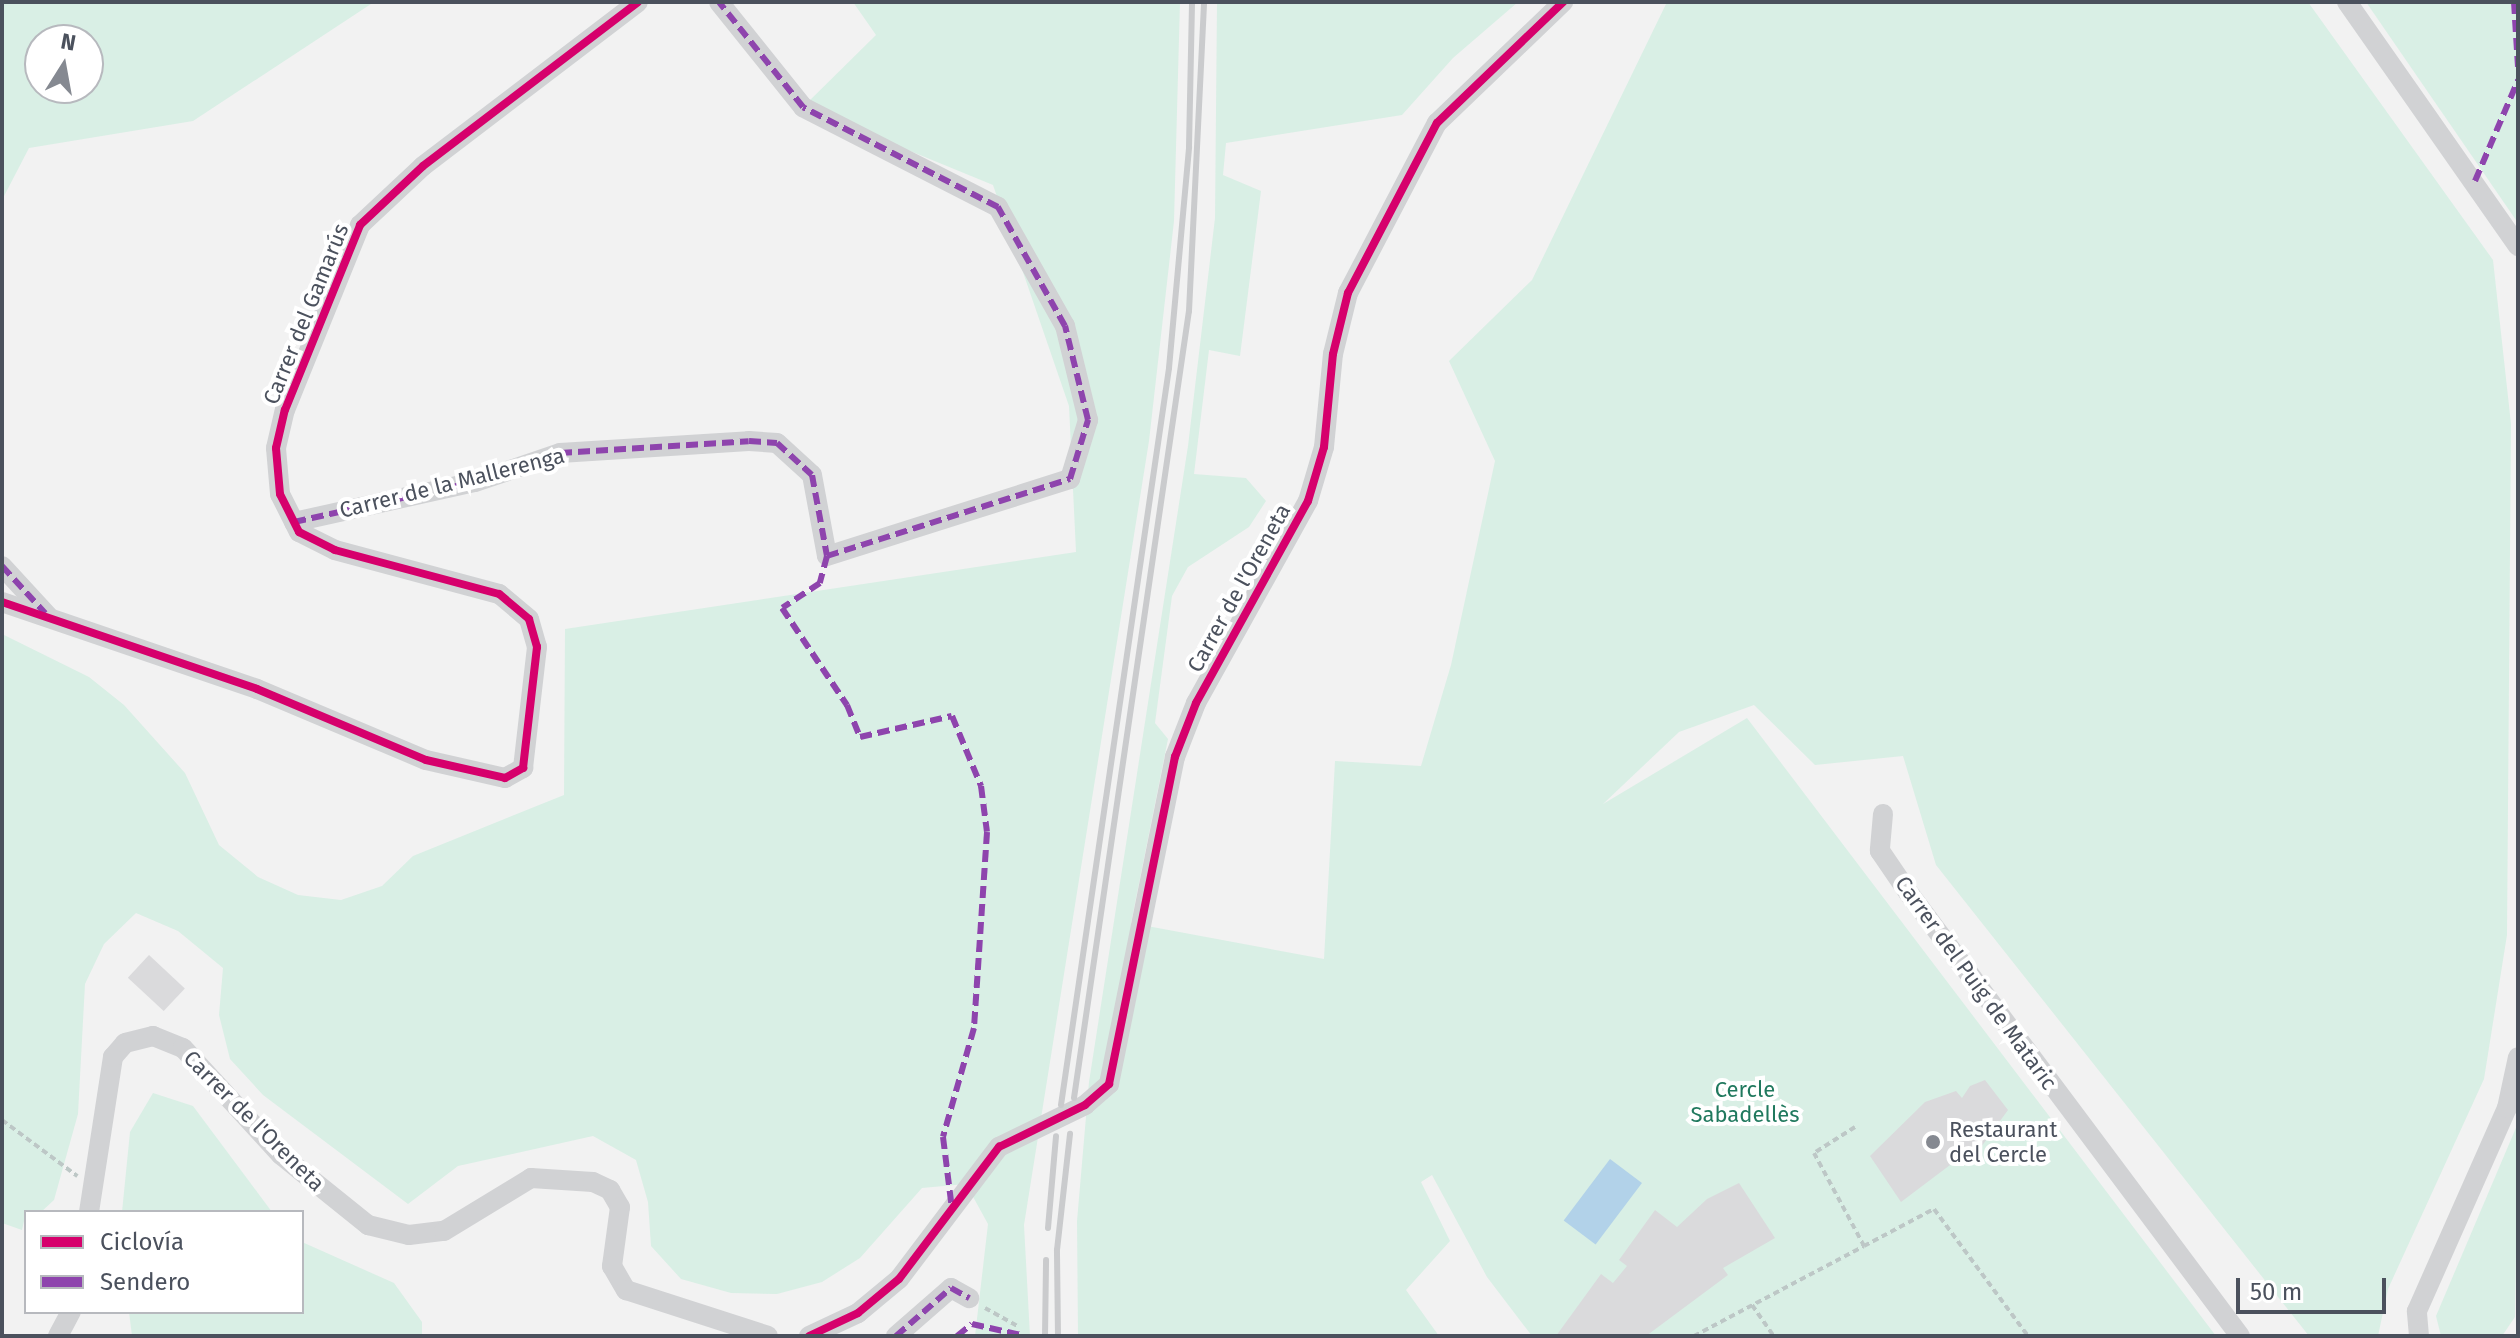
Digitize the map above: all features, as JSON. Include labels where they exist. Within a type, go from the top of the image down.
[{"type":"street","name":"Carrer del Gamarús","points":[[294,522],[280,494],[276,448],[285,410],[360,225],[423,166],[638,2]]},
{"type":"street","name":"Carrer de la Mallerenga","points":[[294,522],[475,482],[560,453],[749,441],[777,443],[812,475],[827,556],[1070,479],[1088,420],[1065,326],[998,207],[803,107],[719,2]]},
{"type":"street","name":"Carrer de l'Oreneta","points":[[817,1335],[858,1313],[899,1279],[992,1155],[1038,1127],[1085,1105],[1115,1071],[1175,757],[1196,703],[1308,501],[1324,447],[1339,321],[1357,271],[1437,123],[1563,2]]},
{"type":"street","points":[[2347,2],[2518,246]]},
{"type":"street","points":[[2,602],[257,689],[426,760],[505,778],[523,768],[537,647],[529,619],[499,594],[335,550],[299,532],[294,522]]},
{"type":"street","points":[[2,566],[50,618]]},
{"type":"street","name":"Carrer del Puig de Mataric","points":[[1883,814],[1880,851],[1908,892],[2240,1336]]},
{"type":"street","name":"Carrer de l'Oreneta","points":[[89,1210],[113,1057],[125,1043],[153,1036],[192,1056],[253,1127],[347,1212],[388,1232],[444,1231],[531,1178],[603,1185],[620,1207],[612,1259],[619,1283],[638,1297],[708,1328],[768,1336]]},
{"type":"street","points":[[2419,1336],[2417,1311],[2507,1108],[2518,1057]]},
{"type":"street","points":[[896,1336],[951,1288],[969,1298]]},
{"type":"street","points":[[58,1336],[70,1314]]},
{"type":"path","points":[[2,1120],[78,1177]]},
{"type":"path","points":[[1855,1127],[1814,1153],[1864,1246]]},
{"type":"path","points":[[1694,1336],[1934,1209],[2028,1336]]},
{"type":"path","points":[[969,1298],[1018,1326]]},
{"type":"path","points":[[1752,1305],[1774,1336]]},
{"type":"green space","points":[[2,2],[374,2],[193,121],[29,148],[2,200]]},
{"type":"green space","points":[[853,2],[1180,2],[1174,221],[1149,441],[1024,1225],[1030,1336],[975,1336],[988,1224],[966,1184],[922,1188],[860,1258],[822,1282],[777,1294],[731,1293],[681,1279],[651,1246],[648,1202],[636,1160],[593,1136],[458,1166],[408,1204],[263,1095],[230,1059],[219,1015],[223,968],[178,931],[136,913],[104,944],[85,984],[78,1114],[54,1200],[43,1210],[24,1210],[22,1230],[2,1223],[2,634],[89,677],[124,705],[185,773],[219,845],[258,877],[298,895],[341,900],[382,886],[413,856],[564,795],[565,629],[1076,552],[1069,406],[993,185],[803,107],[876,35]]},
{"type":"green space","name":"Cercle Sabadellès","points":[[1217,2],[1518,2],[1453,58],[1402,115],[1226,143],[1223,175],[1261,191],[1240,356],[1209,350],[1194,474],[1246,478],[1266,501],[1249,527],[1188,567],[1172,596],[1155,723],[1168,739],[1131,923],[1324,959],[1335,761],[1421,766],[1451,665],[1495,461],[1449,361],[1532,280],[1667,2],[2308,2],[2493,260],[2511,424],[2507,935],[2484,1079],[2388,1289],[2378,1336],[2309,1336],[1936,865],[1903,756],[1815,765],[1754,705],[1679,732],[1603,804],[1747,718],[2216,1336],[1532,1336],[1487,1277],[1432,1175],[1421,1182],[1450,1241],[1406,1290],[1439,1336],[1078,1336],[1077,1221],[1089,1082],[1188,446],[1215,218]]},
{"type":"green space","points":[[2366,2],[2518,2],[2518,223]]},
{"type":"green space","points":[[153,1093],[193,1106],[271,1210],[122,1210],[130,1132]]},
{"type":"green space","points":[[2518,1123],[2515,1317],[2502,1336],[2441,1336],[2436,1316]]},
{"type":"green space","points":[[304,1243],[394,1283],[422,1322],[422,1336],[132,1336],[129,1314],[304,1314]]},
{"type":"water","points":[[1610,1159],[1642,1183],[1596,1245],[1564,1220]]},
{"type":"building","points":[[149,955],[185,988],[164,1011],[128,978]]},
{"type":"building","name":"Restaurant del Cercle","points":[[1985,1080],[2008,1110],[1976,1154],[1958,1159],[1901,1202],[1870,1156],[1925,1102],[1956,1091],[1962,1098],[1970,1086]]},
{"type":"building","points":[[1739,1183],[1775,1238],[1723,1268],[1728,1275],[1646,1336],[1556,1336],[1601,1274],[1613,1283],[1627,1266],[1619,1260],[1655,1210],[1677,1227],[1707,1199]]},
{"type":"railway","points":[[1061,1105],[1169,368],[1189,147],[1192,2]]},
{"type":"railway","points":[[1074,1098],[1189,311],[1204,2]]},
{"type":"railway","points":[[1058,1336],[1057,1250],[1070,1134]]},
{"type":"railway","points":[[1048,1228],[1056,1136]]},
{"type":"railway","points":[[1045,1336],[1046,1260]]},
{"type":"marked path","points":[[294,522],[475,482],[560,453],[749,441],[777,443],[812,475],[827,556],[1070,479],[1088,420],[1065,326],[998,207],[803,107],[719,2]]},
{"type":"marked path","points":[[2514,2],[2518,67]]},
{"type":"marked path","points":[[2475,181],[2518,80]]},
{"type":"marked path","points":[[827,556],[820,583],[782,608],[847,705],[860,737],[952,716],[981,786],[987,832],[974,1028],[943,1137],[952,1209]]},
{"type":"marked path","points":[[2,566],[45,613]]},
{"type":"marked path","points":[[896,1336],[951,1288],[969,1298]]},
{"type":"marked path","points":[[957,1336],[972,1324],[1021,1335]]},
{"type":"cycle path","points":[[2,602],[257,689],[426,760],[505,778],[523,768],[537,647],[529,619],[499,594],[335,550],[299,532],[280,494],[276,448],[285,410],[360,225],[423,166],[638,2]]},
{"type":"cycle path","points":[[809,1336],[858,1313],[899,1279],[999,1147],[1085,1105],[1109,1084],[1175,757],[1196,703],[1308,501],[1324,447],[1333,354],[1348,293],[1437,123],[1563,2]]},
{"type":"place","name":"Restaurant del Cercle","points":[[1933,1142]]}]
